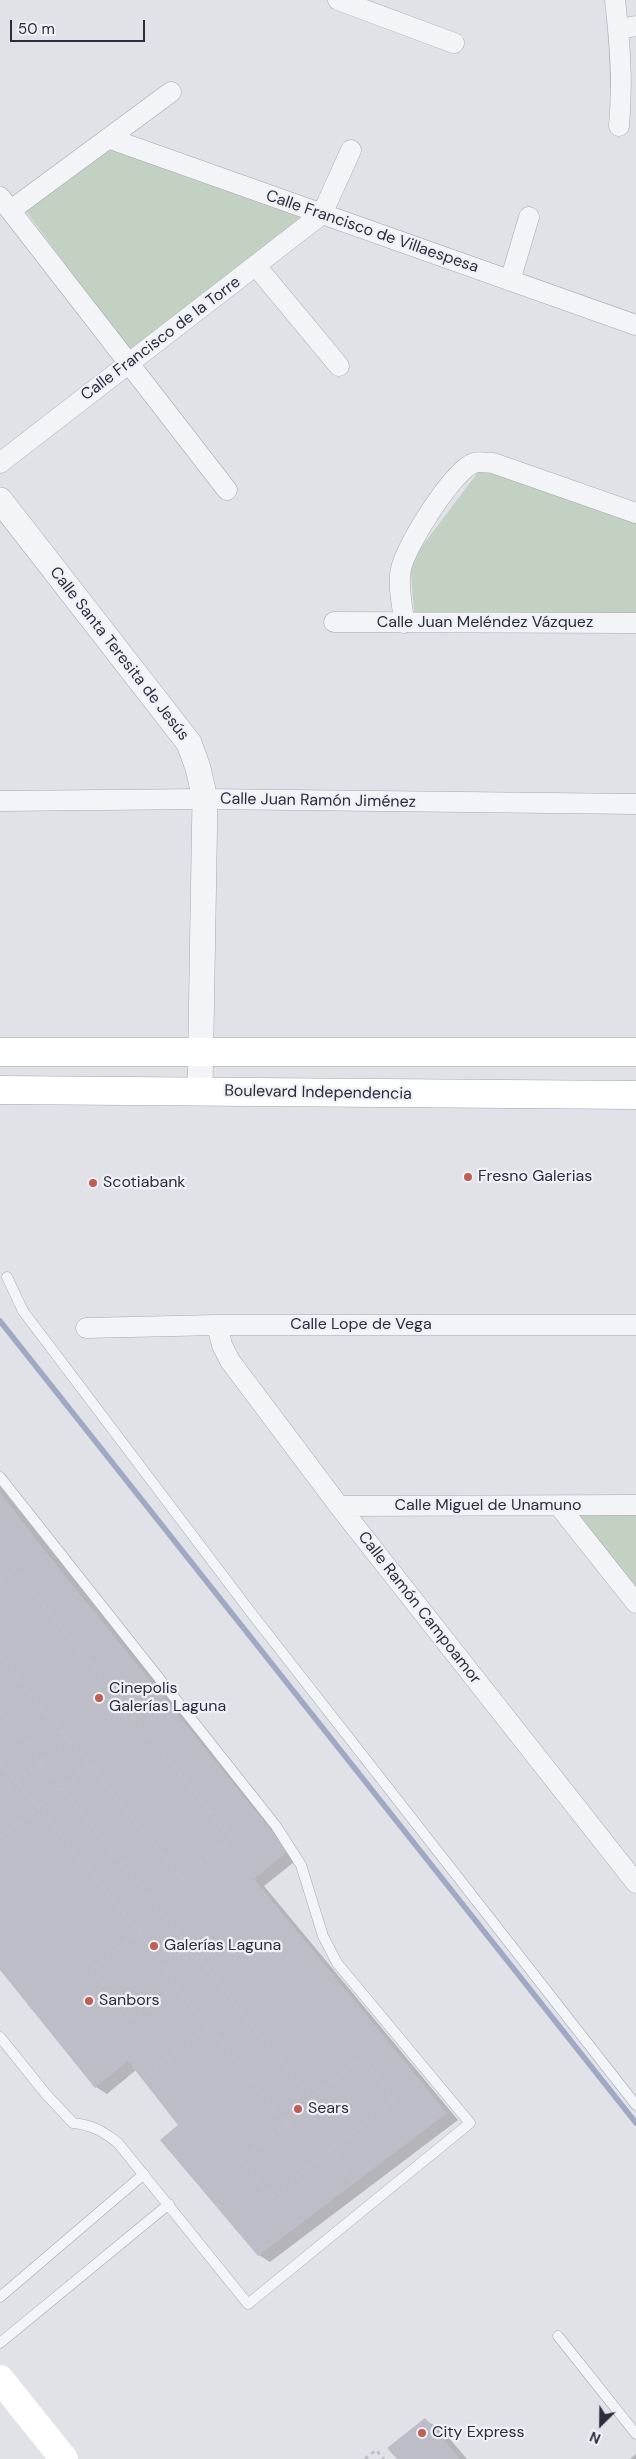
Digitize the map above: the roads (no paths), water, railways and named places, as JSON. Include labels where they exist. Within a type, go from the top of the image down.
[{"type":"main road","points":[[0,1052],[201,1050],[636,1052]]},
{"type":"main road","points":[[525,1095],[559,1085],[636,1076]]},
{"type":"main road","name":"Boulevard Independencia","points":[[0,1090],[636,1095]]},
{"type":"main road","points":[[0,2379],[64,2459]]},
{"type":"street","points":[[338,0],[454,43]]},
{"type":"street","points":[[615,0],[627,28],[619,126]]},
{"type":"street","points":[[171,92],[108,138],[5,203],[227,490]]},
{"type":"street","name":"Calle Francisco de Villaespesa","points":[[108,138],[636,325]]},
{"type":"street","points":[[322,214],[350,150]]},
{"type":"street","name":"Calle Francisco de la Torre","points":[[0,463],[322,214]]},
{"type":"street","points":[[510,281],[529,217]]},
{"type":"street","points":[[256,266],[339,366]]},
{"type":"street","points":[[404,622],[400,572],[404,555],[415,534],[459,473],[475,462],[493,463],[636,513]]},
{"type":"street","name":"Calle Santa Teresita de Jesús","points":[[0,500],[189,743],[198,768],[205,800],[200,1091]]},
{"type":"street","name":"Calle Juan Meléndez Vázquez","points":[[334,622],[636,623]]},
{"type":"street","name":"Calle Juan Ramón Jiménez","points":[[0,801],[205,800],[636,804]]},
{"type":"street","name":"Calle Lope de Vega","points":[[86,1328],[217,1325],[636,1325]]},
{"type":"street","name":"Calle Ramón Campoamor","points":[[217,1325],[222,1346],[230,1360],[339,1506],[636,1883]]},
{"type":"street","name":"Calle Miguel de Unamuno","points":[[339,1506],[636,1505]]},
{"type":"street","points":[[559,1506],[636,1603]]},
{"type":"lane","points":[[7,1277],[23,1311],[237,1595],[636,2105]]},
{"type":"lane","points":[[0,1478],[276,1826],[301,1865],[323,1936],[337,1963],[470,2123],[248,2304],[118,2143],[102,2130],[88,2124],[73,2123],[45,2093],[0,2037]]},
{"type":"lane","points":[[0,2298],[144,2174]]},
{"type":"lane","points":[[0,2343],[169,2204]]},
{"type":"lane","points":[[558,2336],[636,2434]]},
{"type":"waterway","points":[[0,1321],[636,2123]]},
{"type":"place","name":"Fresno Galerias","points":[[468,1177]]},
{"type":"place","name":"Scotiabank","points":[[93,1183]]},
{"type":"place","name":"Cinepolis Galerías Laguna","points":[[99,1698]]},
{"type":"place","name":"Galerías Laguna","points":[[154,1946]]},
{"type":"place","name":"Sanbors","points":[[89,2001]]},
{"type":"place","name":"Sears","points":[[298,2109]]},
{"type":"place","name":"City Express","points":[[422,2433]]}]
